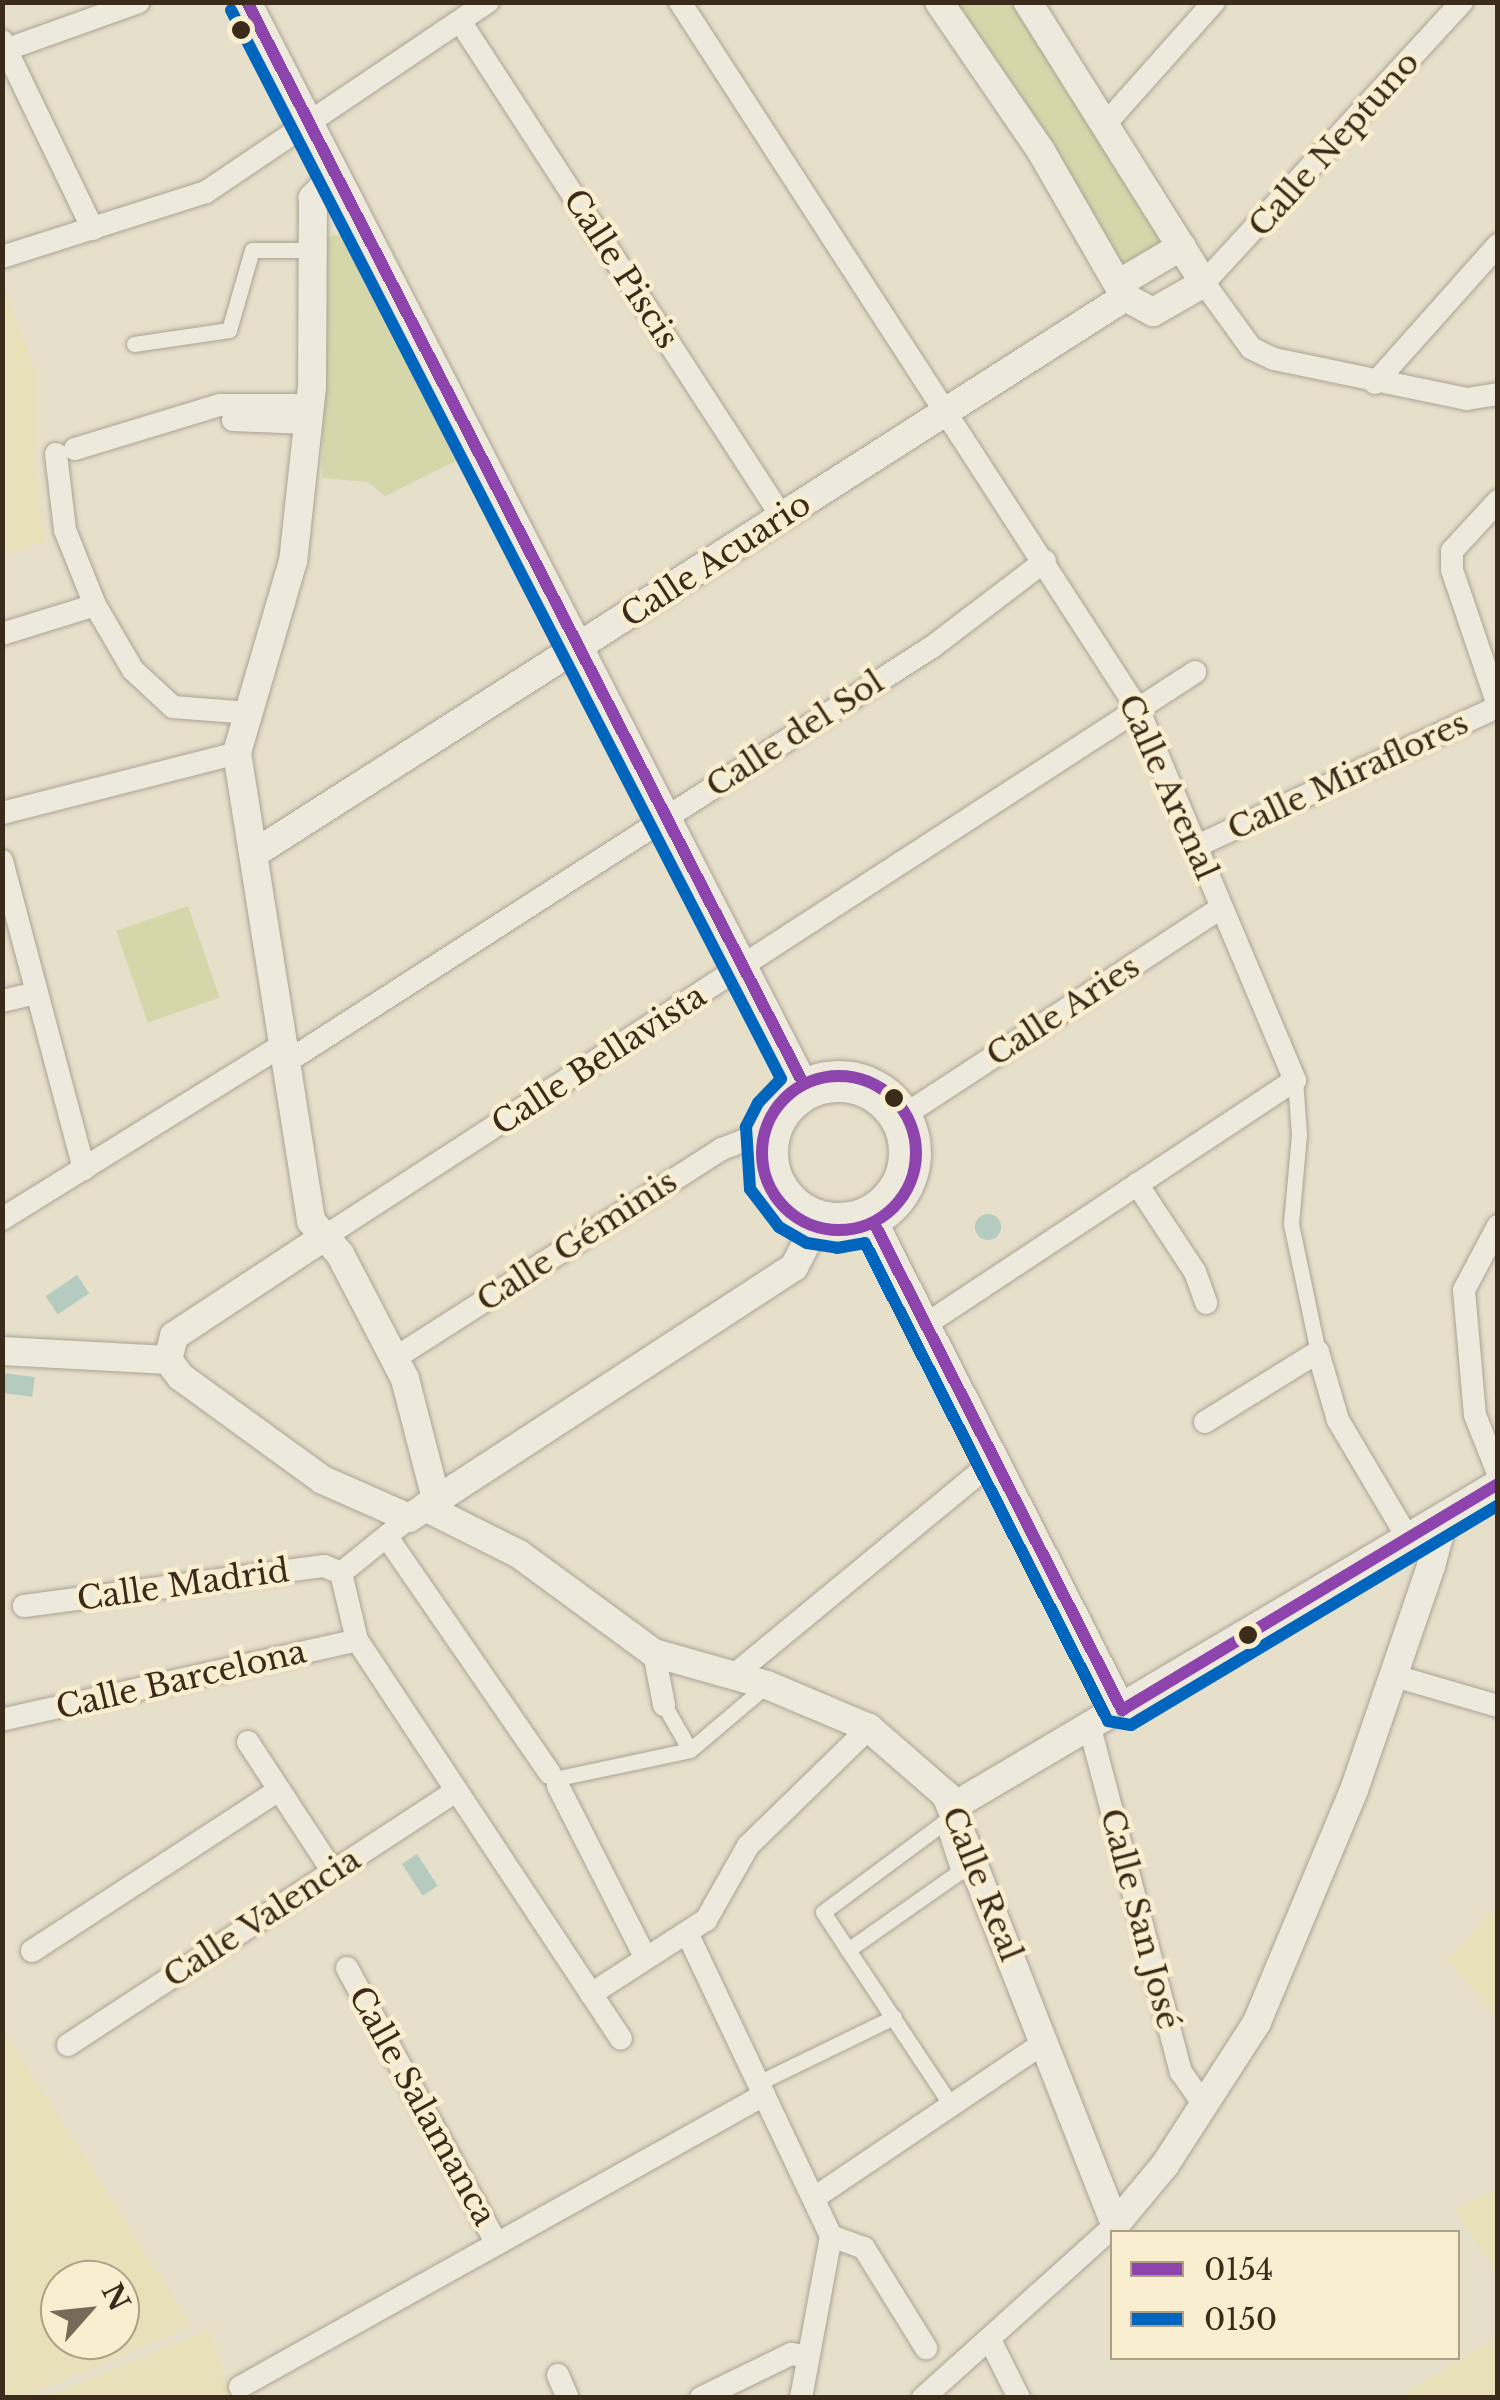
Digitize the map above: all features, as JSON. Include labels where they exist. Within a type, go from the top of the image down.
[{"type":"street","points":[[93,229],[4,47],[139,2]]},
{"type":"street","points":[[247,2],[332,178],[804,1083]]},
{"type":"street","points":[[2,258],[206,192],[308,126],[324,108],[488,2]]},
{"type":"street","name":"Calle Arenal","points":[[680,2],[1139,711],[1199,845],[1220,908],[1294,1080],[1299,1134],[1291,1224],[1318,1352],[1338,1420],[1420,1532]]},
{"type":"street","points":[[939,2],[1041,151],[1121,291],[1138,310],[1153,312],[1204,283]]},
{"type":"street","points":[[1028,2],[1108,121],[1204,283],[1251,348],[1375,382],[1467,399],[1498,394]]},
{"type":"street","points":[[1108,121],[1214,2]]},
{"type":"street","name":"Calle Neptuno","points":[[1204,283],[1462,2]]},
{"type":"street","name":"Calle Piscis","points":[[460,21],[782,517]]},
{"type":"street","points":[[332,178],[313,198],[309,414],[293,561],[237,753],[287,1052],[310,1221],[322,1239],[340,1254],[395,1358],[423,1508]]},
{"type":"street","points":[[1375,382],[1498,244]]},
{"type":"street","name":"Calle Acuario","points":[[255,853],[944,412],[1182,246]]},
{"type":"street","points":[[134,344],[229,330],[252,250],[313,250]]},
{"type":"street","points":[[250,712],[173,707],[133,670],[95,605],[65,530],[66,452],[207,409],[309,414]]},
{"type":"street","points":[[1498,501],[1452,550],[1498,706]]},
{"type":"street","name":"Calle del Sol","points":[[2,1219],[287,1052],[667,816],[932,647],[1045,561]]},
{"type":"street","points":[[2,634],[95,605]]},
{"type":"street","name":"Calle Bellavista","points":[[168,1360],[174,1336],[1195,672]]},
{"type":"street","name":"Calle Miraflores","points":[[1199,845],[1498,706]]},
{"type":"street","points":[[2,812],[237,753]]},
{"type":"street","points":[[2,861],[84,1168]]},
{"type":"street","name":"Calle Aries","points":[[906,1114],[1220,908]]},
{"type":"street","points":[[2,1001],[37,992]]},
{"type":"street","points":[[858,1077],[891,1095],[906,1114],[915,1142],[914,1172],[891,1211],[874,1223],[837,1231],[814,1228],[776,1199],[761,1162],[764,1133],[779,1104],[804,1083],[858,1077]]},
{"type":"street","points":[[925,1325],[1294,1080]]},
{"type":"street","points":[[854,1096],[871,1104],[894,1133],[897,1152],[886,1187],[856,1209],[837,1211],[805,1200],[792,1189],[780,1157],[788,1121],[816,1098],[854,1096]]},
{"type":"street","name":"Calle Géminis","points":[[395,1358],[722,1148],[764,1133]]},
{"type":"street","points":[[1137,1184],[1195,1272],[1206,1303]]},
{"type":"street","points":[[874,1223],[1122,1710]]},
{"type":"street","points":[[1498,1226],[1464,1290],[1474,1416],[1498,1473]]},
{"type":"street","points":[[621,2040],[357,1640],[341,1573],[388,1540],[423,1508],[794,1267],[814,1228]]},
{"type":"street","points":[[2,1351],[168,1360]]},
{"type":"street","points":[[1206,1422],[1318,1352]]},
{"type":"street","name":"Calle Real","points":[[168,1360],[181,1377],[323,1480],[423,1508],[520,1554],[654,1652],[767,1685],[870,1728],[954,1806],[1115,2225]]},
{"type":"street","points":[[734,1674],[995,1460]]},
{"type":"street","points":[[954,1806],[1498,1484]]},
{"type":"street","points":[[923,2398],[991,2342],[1115,2225],[1257,2022],[1354,1790],[1421,1581],[1420,1532]]},
{"type":"street","points":[[388,1540],[554,1779],[645,1957]]},
{"type":"street","name":"Calle Madrid","points":[[24,1606],[324,1566],[341,1573]]},
{"type":"street","name":"Calle Barcelona","points":[[5,1719],[357,1640]]},
{"type":"street","points":[[654,1652],[664,1705],[690,1750]]},
{"type":"street","points":[[1391,1675],[1498,1706]]},
{"type":"street","points":[[554,1779],[690,1750],[767,1685]]},
{"type":"street","points":[[590,1994],[645,1957],[688,1936],[706,1920],[748,1846],[870,1728]]},
{"type":"street","name":"Calle San José","points":[[1090,1728],[1181,2072],[1203,2104]]},
{"type":"street","points":[[248,1742],[333,1872]]},
{"type":"street","points":[[32,1952],[279,1790]]},
{"type":"street","name":"Calle Valencia","points":[[68,2046],[456,1791]]},
{"type":"street","points":[[848,1950],[959,1872],[943,1823],[823,1912],[848,1950],[894,2017],[951,2105]]},
{"type":"street","points":[[688,1936],[832,2236],[801,2398]]},
{"type":"street","name":"Calle Salamanca","points":[[347,1968],[497,2244]]},
{"type":"street","points":[[761,2089],[894,2017]]},
{"type":"street","points":[[814,2198],[1045,2042]]},
{"type":"street","name":"Calle Salamanca","points":[[240,2388],[497,2244],[761,2089]]},
{"type":"street","points":[[832,2236],[864,2248],[926,2348]]},
{"type":"street","points":[[991,2342],[1019,2398]]},
{"type":"street","points":[[701,2398],[791,2354],[806,2356]]},
{"type":"street","points":[[558,2375],[568,2398]]},
{"type":"shaded area","points":[[3,285],[36,372],[35,459],[45,542],[3,555]]},
{"type":"shaded area","points":[[988,1214],[997,1218],[1001,1227],[997,1236],[988,1240],[979,1236],[975,1227],[979,1218]]},
{"type":"shaded area","points":[[77,1275],[89,1293],[58,1314],[45,1296]]},
{"type":"shaded area","points":[[3,1373],[35,1377],[32,1397],[2,1393]]},
{"type":"shaded area","points":[[417,1854],[438,1886],[423,1896],[402,1864]]},
{"type":"shaded area","points":[[1498,1912],[1497,2018],[1448,1960],[1488,1913]]},
{"type":"shaded area","points":[[2,2027],[192,2326],[140,2348],[140,2260],[40,2260],[40,2360],[112,2360],[24,2397],[3,2397]]},
{"type":"shaded area","points":[[1497,2188],[1497,2275],[1455,2210]]},
{"type":"shaded area","points":[[209,2330],[231,2397],[47,2397],[140,2360]]},
{"type":"shaded area","points":[[1497,2338],[1497,2397],[1399,2397],[1462,2359]]},
{"type":"green space","points":[[948,3],[1018,3],[1165,242],[1121,266]]},
{"type":"green space","points":[[344,234],[456,461],[385,496],[368,482],[322,478],[326,237]]},
{"type":"green space","points":[[188,906],[220,998],[148,1022],[116,931]]},
{"type":"transit line","name":"0154","points":[[247,2],[803,1083]]},
{"type":"transit line","name":"0150","points":[[231,10],[781,1079],[758,1103],[746,1127],[750,1189],[779,1227],[807,1243],[837,1248],[865,1243],[1108,1721],[1131,1725],[1498,1505]]},
{"type":"transit line","name":"0154","points":[[839,1076],[869,1081],[894,1098],[911,1123],[916,1153],[911,1183],[894,1208],[869,1225],[839,1230],[809,1225],[784,1208],[767,1183],[762,1153],[767,1123],[784,1098],[809,1081],[839,1076]]},
{"type":"transit line","name":"0154","points":[[874,1223],[1122,1710]]},
{"type":"transit line","name":"0154","points":[[1122,1710],[1498,1484]]}]
